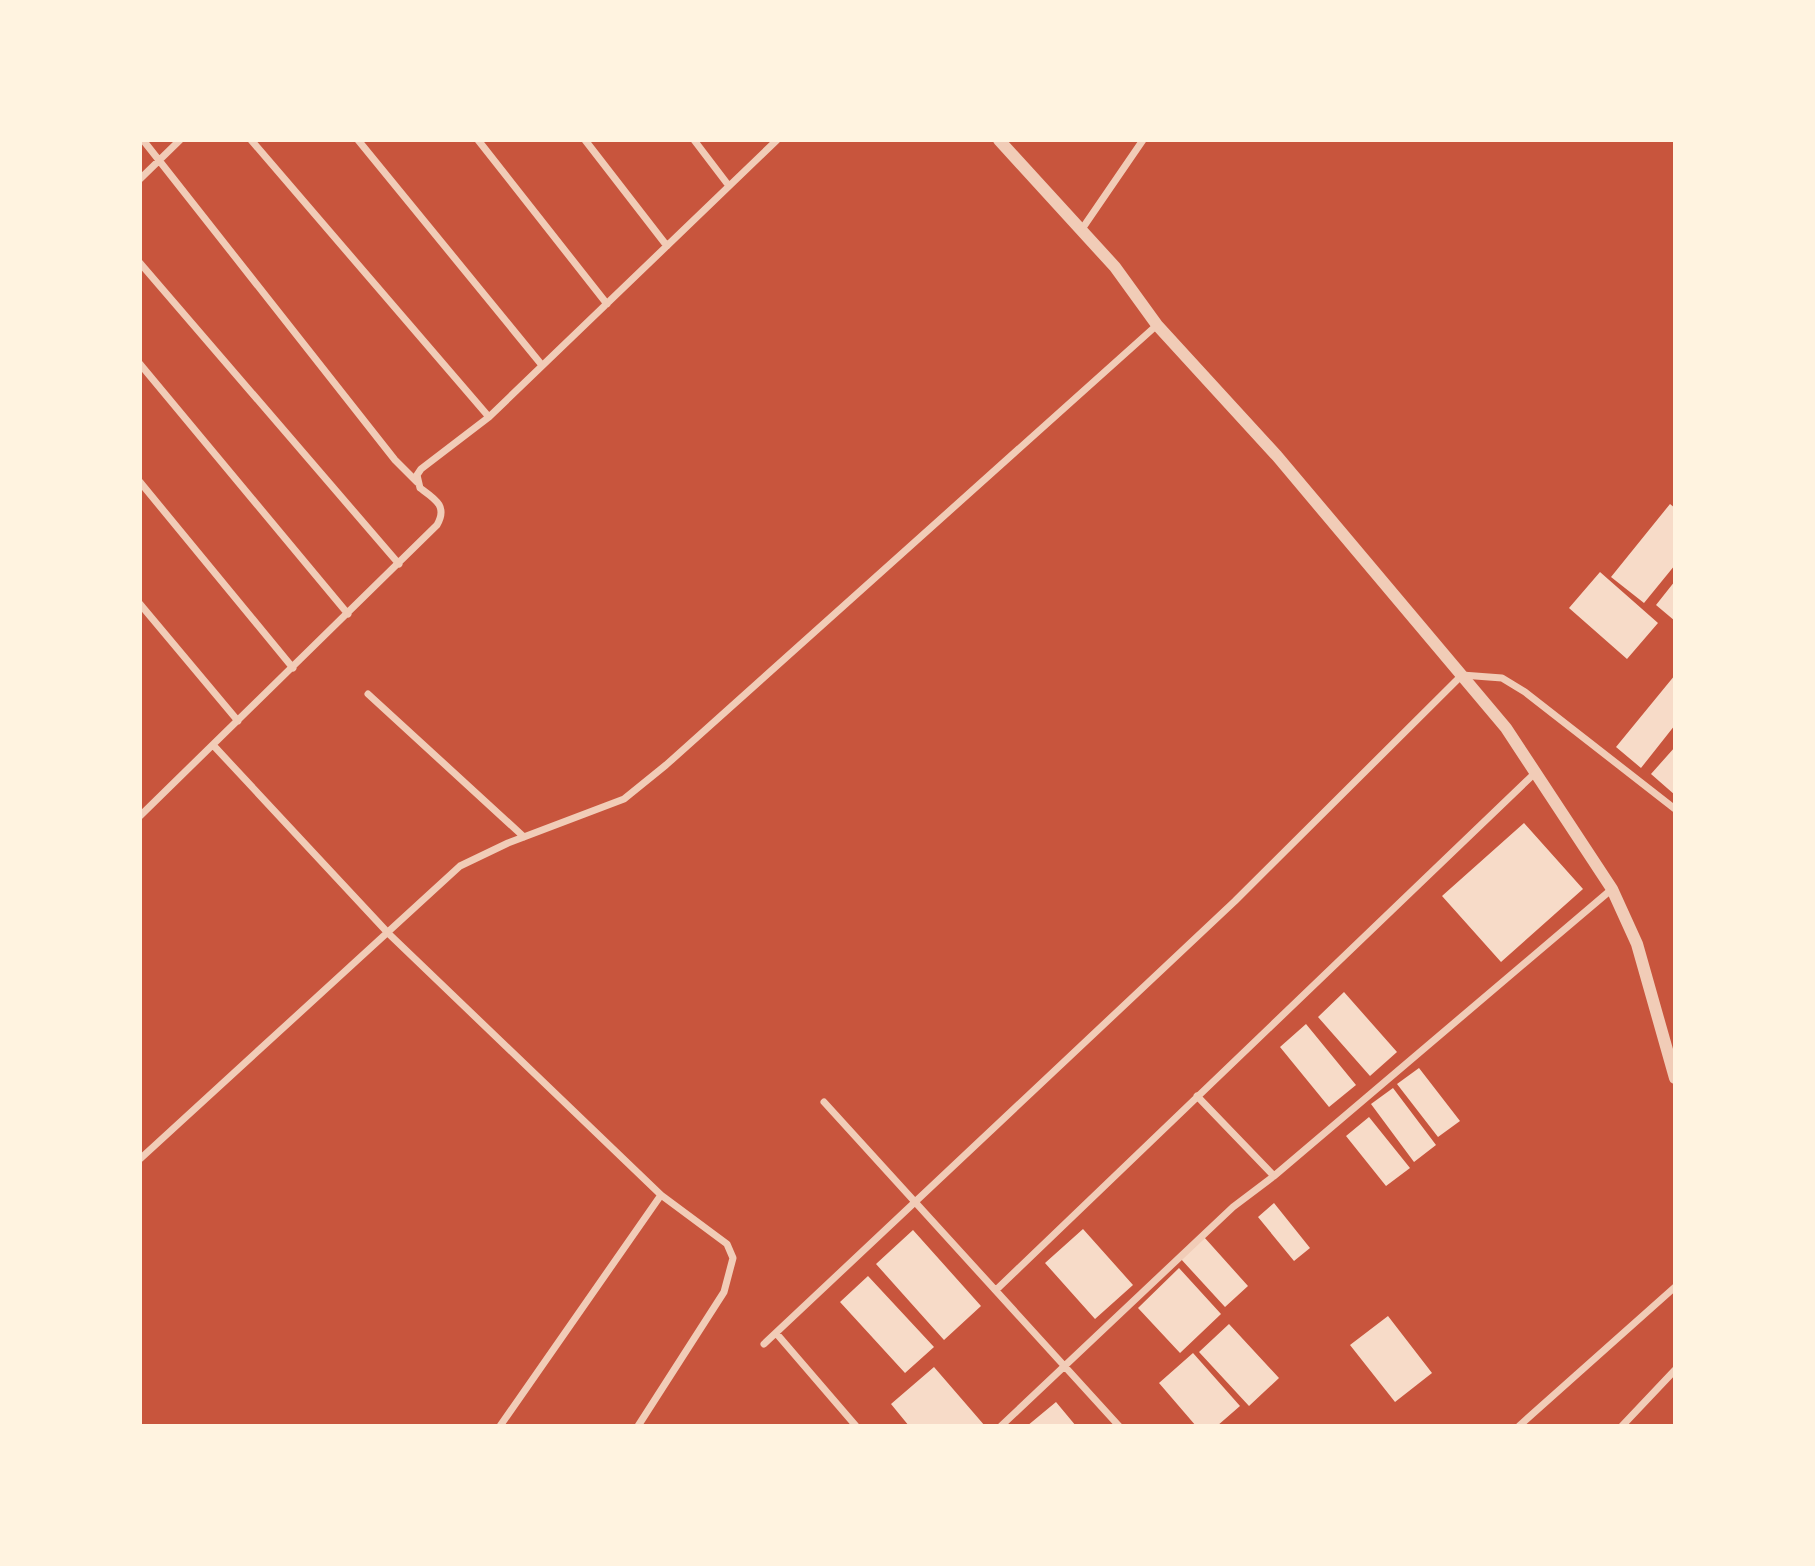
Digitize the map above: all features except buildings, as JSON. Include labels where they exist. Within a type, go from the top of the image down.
[{"type":"street","points":[[140,816],[399,564],[442,516],[438,502],[420,488],[395,460],[161,159],[143,140]]},
{"type":"street","points":[[140,179],[180,140]]},
{"type":"street","points":[[251,140],[489,417]]},
{"type":"street","points":[[358,140],[541,364]]},
{"type":"street","points":[[478,140],[607,304]]},
{"type":"street","points":[[585,140],[667,246]]},
{"type":"street","points":[[694,140],[729,186]]},
{"type":"street","points":[[417,482],[421,469],[489,417],[541,364],[778,140]]},
{"type":"street","points":[[999,140],[1115,267],[1157,325],[1276,456],[1506,728],[1537,771],[1612,889],[1637,943],[1675,1078]]},
{"type":"street","points":[[1082,229],[1143,140]]},
{"type":"street","points":[[140,263],[399,564]]},
{"type":"street","points":[[140,1159],[389,934],[460,866],[524,836],[624,799],[666,765],[1157,325]]},
{"type":"street","points":[[140,364],[348,614]]},
{"type":"street","points":[[140,482],[293,668]]},
{"type":"street","points":[[140,604],[238,721]]},
{"type":"street","points":[[764,1344],[1235,901],[1462,675],[1502,678],[1525,692],[1675,809]]},
{"type":"street","points":[[368,694],[524,836]]},
{"type":"street","points":[[213,745],[389,934],[661,1195],[727,1244],[733,1258],[724,1292],[638,1426]]},
{"type":"street","points":[[996,1290],[1537,771]]},
{"type":"street","points":[[1001,1426],[1233,1207],[1274,1177],[1612,889]]},
{"type":"street","points":[[1197,1096],[1274,1177]]},
{"type":"street","points":[[824,1102],[1119,1426]]},
{"type":"street","points":[[500,1426],[661,1195]]},
{"type":"street","points":[[1519,1426],[1675,1286]]},
{"type":"street","points":[[776,1333],[856,1426]]},
{"type":"street","points":[[1622,1426],[1675,1370]]}]
